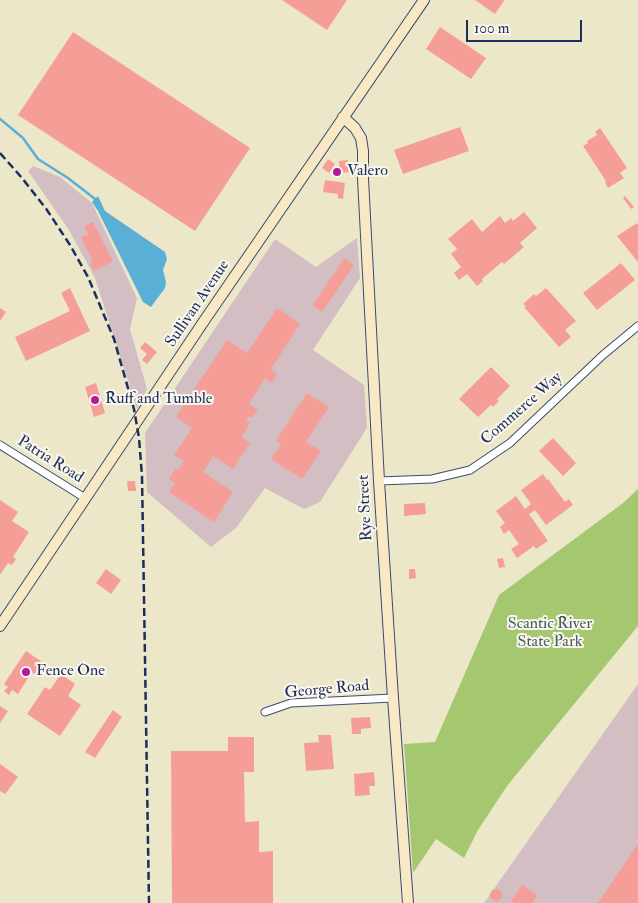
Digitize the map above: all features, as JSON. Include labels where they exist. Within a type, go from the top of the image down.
[{"type":"street","name":"Sullivan Avenue","points":[[0,626],[424,0]]},
{"type":"street","name":"Rye Street","points":[[343,117],[355,128],[361,138],[363,151],[380,481],[408,903]]},
{"type":"street","name":"Commerce Way","points":[[380,481],[432,480],[470,470],[510,442],[603,355],[638,326]]},
{"type":"street","name":"Patria Road","points":[[0,445],[85,498]]},
{"type":"street","name":"George Road","points":[[265,712],[291,703],[393,698]]},
{"type":"shaded area","points":[[33,166],[60,177],[92,203],[137,298],[130,329],[147,389],[137,409],[95,278],[69,230],[28,171]]},
{"type":"shaded area","points":[[357,238],[360,278],[313,350],[364,385],[367,428],[320,502],[304,509],[265,488],[236,528],[211,547],[147,492],[145,433],[275,239],[316,267]]},
{"type":"shaded area","points":[[638,684],[638,903],[484,903]]},
{"type":"green space","name":"Scantic River State Park","points":[[638,489],[638,626],[507,786],[478,830],[464,858],[436,839],[413,873],[404,744],[435,742],[499,595],[623,503]]},
{"type":"water","points":[[98,196],[105,211],[165,252],[167,259],[163,270],[166,282],[165,288],[151,307],[143,302],[92,202]]},
{"type":"building","points":[[282,0],[347,0],[327,30]]},
{"type":"building","points":[[475,0],[503,0],[504,1],[495,14]]},
{"type":"building","points":[[440,27],[486,58],[471,79],[426,49]]},
{"type":"building","points":[[73,32],[250,148],[195,231],[18,115]]},
{"type":"building","points":[[460,127],[469,151],[403,174],[394,150]]},
{"type":"building","points":[[600,128],[627,168],[620,173],[624,178],[608,188],[606,181],[583,146],[597,135],[595,132]]},
{"type":"building","points":[[328,159],[335,164],[329,173],[322,168]]},
{"type":"building","points":[[348,160],[349,172],[340,173],[339,161]]},
{"type":"building","points":[[325,180],[345,183],[343,199],[338,198],[338,194],[323,192]]},
{"type":"building","points":[[625,196],[634,207],[631,209],[623,198]]},
{"type":"building","points":[[524,212],[537,228],[520,243],[524,247],[504,264],[502,262],[482,279],[483,281],[477,286],[467,274],[459,280],[454,273],[461,267],[451,254],[457,249],[448,239],[472,219],[482,232],[500,216],[505,223],[511,218],[513,221]]},
{"type":"building","points":[[93,222],[113,261],[94,271],[90,264],[93,262],[81,237],[88,234],[84,226]]},
{"type":"building","points":[[637,223],[638,225],[638,262],[617,236]]},
{"type":"building","points":[[344,258],[354,265],[322,312],[313,305]]},
{"type":"building","points":[[621,263],[635,280],[597,310],[583,293]]},
{"type":"building","points":[[70,288],[90,331],[26,361],[15,337],[70,311],[61,293]]},
{"type":"building","points":[[546,288],[576,321],[565,330],[571,337],[559,347],[523,304],[534,294],[536,296]]},
{"type":"building","points":[[0,308],[6,312],[0,321]]},
{"type":"building","points":[[277,308],[300,324],[271,369],[277,374],[272,383],[265,378],[249,404],[258,410],[252,418],[249,416],[246,420],[250,422],[242,438],[250,443],[233,469],[213,456],[203,472],[233,492],[214,522],[169,492],[175,483],[169,479],[176,468],[178,470],[184,461],[174,455],[192,428],[176,417],[227,340],[247,353]]},
{"type":"building","points":[[145,342],[157,352],[147,364],[142,360],[147,354],[140,348]]},
{"type":"building","points":[[491,367],[510,386],[497,399],[499,401],[493,407],[491,405],[478,417],[459,399]]},
{"type":"building","points":[[96,383],[105,413],[94,417],[85,387]]},
{"type":"building","points":[[307,393],[329,407],[306,442],[321,451],[302,479],[271,459],[281,444],[276,440]]},
{"type":"building","points":[[553,438],[576,463],[563,476],[539,451]]},
{"type":"building","points":[[543,474],[565,502],[569,499],[573,505],[546,525],[535,510],[529,514],[548,541],[536,549],[534,546],[517,558],[511,549],[519,544],[509,530],[504,534],[500,527],[505,523],[496,511],[516,496],[525,509],[531,504],[521,490]]},
{"type":"building","points":[[127,481],[135,481],[136,491],[128,491]]},
{"type":"building","points":[[0,500],[18,512],[12,521],[29,532],[13,557],[16,559],[12,565],[8,563],[0,575]]},
{"type":"building","points":[[425,503],[426,514],[404,516],[404,504]]},
{"type":"building","points":[[503,558],[505,567],[499,568],[497,559]]},
{"type":"building","points":[[106,569],[121,580],[111,594],[96,583]]},
{"type":"building","points":[[409,569],[415,569],[416,578],[409,579]]},
{"type":"building","points":[[26,651],[45,664],[37,676],[32,672],[18,694],[12,690],[9,695],[4,691],[8,687],[4,684]]},
{"type":"building","points":[[61,674],[75,684],[68,696],[81,705],[60,736],[27,714],[45,687],[50,690]]},
{"type":"building","points":[[0,706],[8,711],[0,723]]},
{"type":"building","points":[[113,710],[122,717],[95,758],[85,752]]},
{"type":"building","points":[[370,717],[371,728],[361,729],[361,734],[352,734],[351,718]]},
{"type":"building","points":[[318,735],[331,735],[334,769],[306,771],[304,743],[319,742]]},
{"type":"building","points":[[228,737],[254,737],[254,772],[244,772],[245,822],[259,821],[259,852],[273,851],[273,903],[172,903],[171,751],[228,751]]},
{"type":"building","points":[[0,764],[18,777],[5,794],[0,791]]},
{"type":"building","points":[[374,772],[375,786],[369,786],[370,795],[355,796],[354,774]]},
{"type":"building","points":[[638,844],[638,903],[598,903]]},
{"type":"building","points":[[522,885],[537,895],[532,903],[514,903],[511,901]]},
{"type":"building","points":[[494,889],[498,889],[502,895],[498,901],[494,901],[490,897],[490,893]]},
{"type":"waterway","points":[[0,119],[23,138],[38,159],[68,178],[95,199]]},
{"type":"railway","points":[[0,153],[47,210],[88,277],[114,339],[134,409],[139,438],[142,476],[149,903]]},
{"type":"place","name":"Valero","points":[[337,172]]},
{"type":"place","name":"Ruff and Tumble","points":[[95,400]]},
{"type":"place","name":"Fence One","points":[[26,672]]}]
